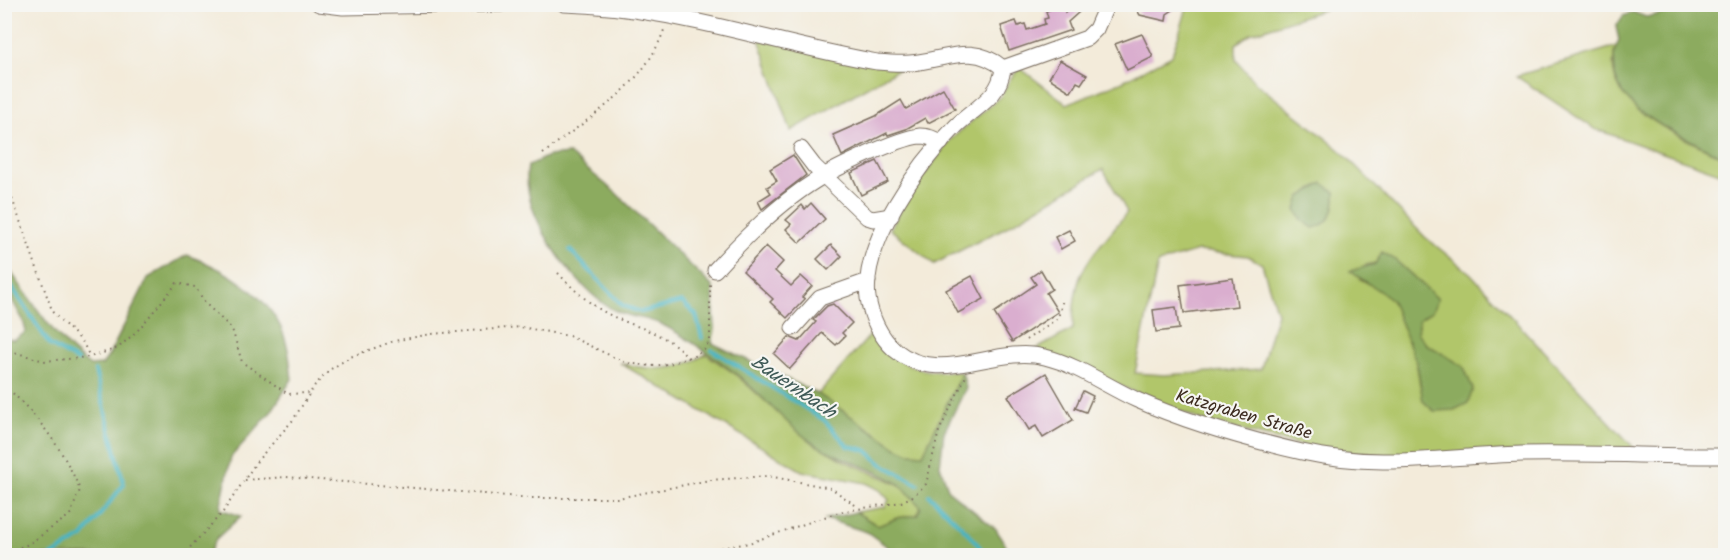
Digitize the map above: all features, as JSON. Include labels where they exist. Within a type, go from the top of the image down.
[{"type":"street","points":[[319,4],[342,7],[501,4]]},
{"type":"street","points":[[564,4],[628,8],[668,14],[877,62],[909,63],[968,53],[993,60],[1003,68],[1087,38],[1096,30],[1107,4]]},
{"type":"street","name":"Katzgraben Straße","points":[[1003,68],[1002,81],[997,91],[941,143],[891,216],[874,252],[868,281],[868,301],[888,344],[898,352],[928,365],[966,365],[1022,354],[1047,357],[1074,367],[1134,398],[1203,425],[1336,459],[1392,462],[1521,454],[1725,456]]},
{"type":"street","points":[[715,270],[784,205],[824,177],[892,145],[919,136],[933,137],[941,143]]},
{"type":"street","points":[[801,149],[824,177],[867,217],[873,219],[891,216]]},
{"type":"street","points":[[793,328],[819,298],[868,281]]},
{"type":"path","points":[[543,154],[632,84],[657,49],[668,14]]},
{"type":"path","points":[[4,176],[53,313],[82,341],[90,357]]},
{"type":"path","points":[[182,555],[223,512],[257,461],[293,420],[309,393],[331,369],[371,348],[431,334],[492,327],[546,330],[569,336],[619,360],[638,365],[669,364],[689,359],[704,350],[710,340],[710,281],[715,270]]},
{"type":"path","points":[[558,273],[583,298],[606,313],[668,340],[682,350],[689,359]]},
{"type":"path","points":[[4,349],[44,361],[90,357],[118,348],[139,329],[177,283],[195,287],[206,304],[232,329],[242,362],[288,394],[309,393]]},
{"type":"path","points":[[1022,354],[1027,339],[1058,318],[1063,299]]},
{"type":"path","points":[[674,555],[749,543],[858,507],[901,502],[913,496],[926,484],[939,431],[964,381],[966,365]]},
{"type":"path","points":[[4,385],[35,413],[70,464],[80,490],[70,515],[29,544],[4,553]]},
{"type":"path","points":[[245,480],[286,477],[531,498],[618,498],[710,480],[768,476],[831,488],[858,507]]},
{"type":"green space","points":[[1187,5],[1338,5],[1252,33],[1236,44],[1236,60],[1256,83],[1339,149],[1425,237],[1470,273],[1636,450],[1345,456],[1203,421],[1035,350],[1073,329],[1076,290],[1086,264],[1127,212],[1103,169],[1008,226],[934,264],[890,229],[906,201],[949,141],[1001,96],[1011,78],[1020,68],[1067,104],[1123,81],[1172,55]],"holes":[[[1198,251],[1248,256],[1262,264],[1277,313],[1261,369],[1164,375],[1135,373],[1158,263]],[[1394,259],[1426,288],[1432,311],[1419,320],[1417,333],[1426,344],[1420,386],[1410,342],[1397,309],[1385,293],[1360,279],[1366,265]]]},
{"type":"green space","points":[[1670,5],[1725,5],[1725,158],[1662,126],[1637,110],[1622,93],[1615,76],[1614,53],[1619,40],[1616,27],[1623,16],[1633,12],[1646,17],[1670,12]]},
{"type":"green space","points":[[759,39],[900,68],[791,131]]},
{"type":"green space","points":[[1617,46],[1613,67],[1618,86],[1631,102],[1668,130],[1725,158],[1725,175],[1595,129],[1516,76]]},
{"type":"green space","points":[[569,154],[615,192],[713,287],[715,330],[712,343],[818,394],[896,447],[909,453],[923,454],[962,372],[966,388],[944,432],[940,466],[949,491],[996,529],[1011,555],[899,555],[867,532],[826,519],[856,512],[878,526],[897,518],[917,515],[921,507],[899,484],[813,443],[792,427],[735,373],[690,341],[663,325],[611,309],[576,278],[562,261],[539,223],[531,204],[527,184],[528,166],[548,156]]},
{"type":"green space","points":[[1323,183],[1335,192],[1335,204],[1329,219],[1313,228],[1302,220],[1296,210],[1300,197]]},
{"type":"green space","points":[[1382,252],[1394,259],[1438,299],[1432,311],[1419,320],[1417,333],[1426,344],[1463,366],[1473,389],[1468,403],[1454,410],[1434,411],[1423,401],[1417,364],[1391,299],[1350,271],[1375,264]]},
{"type":"green space","points":[[187,255],[233,277],[260,299],[280,326],[288,351],[292,379],[271,412],[231,457],[220,509],[241,516],[216,539],[208,555],[5,555],[5,338],[14,340],[26,332],[23,320],[5,288],[5,264],[54,331],[90,366],[102,365],[109,355],[148,278]]},
{"type":"green space","points":[[873,332],[892,353],[911,366],[933,372],[962,372],[923,454],[909,453],[896,447],[818,394]]},
{"type":"green space","points":[[706,354],[735,374],[811,442],[845,461],[900,485],[921,507],[917,515],[897,518],[878,526],[856,512],[885,507],[889,500],[880,490],[866,483],[802,471],[620,363],[642,368],[674,367]]},
{"type":"building","points":[[1073,4],[1088,4],[1068,22],[1071,30],[1009,51],[1001,26],[1016,21],[1018,26],[1025,24],[1027,30],[1045,24],[1044,19],[1048,18],[1046,11],[1063,5],[1065,12]]},
{"type":"building","points":[[1133,4],[1182,4],[1167,14],[1166,21],[1140,15]]},
{"type":"building","points":[[1142,34],[1153,57],[1127,70],[1115,44]]},
{"type":"building","points":[[1060,60],[1087,75],[1081,84],[1077,82],[1071,92],[1049,78]]},
{"type":"building","points":[[943,88],[955,109],[928,123],[925,118],[906,129],[888,135],[887,133],[842,156],[833,135],[876,116],[901,100],[906,109]]},
{"type":"building","points":[[793,155],[806,175],[762,209],[758,201],[771,193],[767,187],[777,181],[770,169]]},
{"type":"building","points":[[877,161],[888,182],[861,195],[851,173]]},
{"type":"building","points":[[811,203],[825,219],[800,243],[786,229],[791,224],[786,220],[802,205],[805,209]]},
{"type":"building","points":[[1069,230],[1075,241],[1061,249],[1055,237]]},
{"type":"building","points":[[831,245],[842,256],[828,270],[817,259]]},
{"type":"building","points":[[766,246],[783,262],[775,271],[791,286],[801,276],[812,286],[802,297],[805,299],[787,318],[770,302],[773,299],[743,271]]},
{"type":"building","points":[[1041,270],[1052,289],[1046,293],[1058,312],[1012,342],[994,313],[1036,284],[1031,277]]},
{"type":"building","points":[[972,276],[984,299],[958,313],[946,290]]},
{"type":"building","points":[[1233,278],[1237,306],[1184,313],[1180,285]]},
{"type":"building","points":[[833,304],[852,323],[842,333],[845,336],[836,345],[822,333],[790,369],[774,354],[789,337],[799,341],[816,322],[813,320],[827,306]]},
{"type":"building","points":[[1176,307],[1179,329],[1156,332],[1153,310]]},
{"type":"building","points":[[1046,373],[1073,420],[1043,438],[1036,426],[1029,430],[1008,396]]},
{"type":"building","points":[[1083,391],[1093,396],[1086,412],[1075,408]]},
{"type":"waterway","name":"Bauernbach","points":[[570,250],[623,306],[641,312],[682,302],[696,315],[702,338]]},
{"type":"waterway","points":[[4,275],[50,345],[78,361]]},
{"type":"waterway","name":"Bauernbach","points":[[712,350],[824,420],[848,446],[866,450],[882,464],[918,484]]},
{"type":"waterway","points":[[51,556],[83,537],[124,484],[95,371]]},
{"type":"waterway","name":"Bauernbach","points":[[929,495],[970,535],[987,556]]}]
